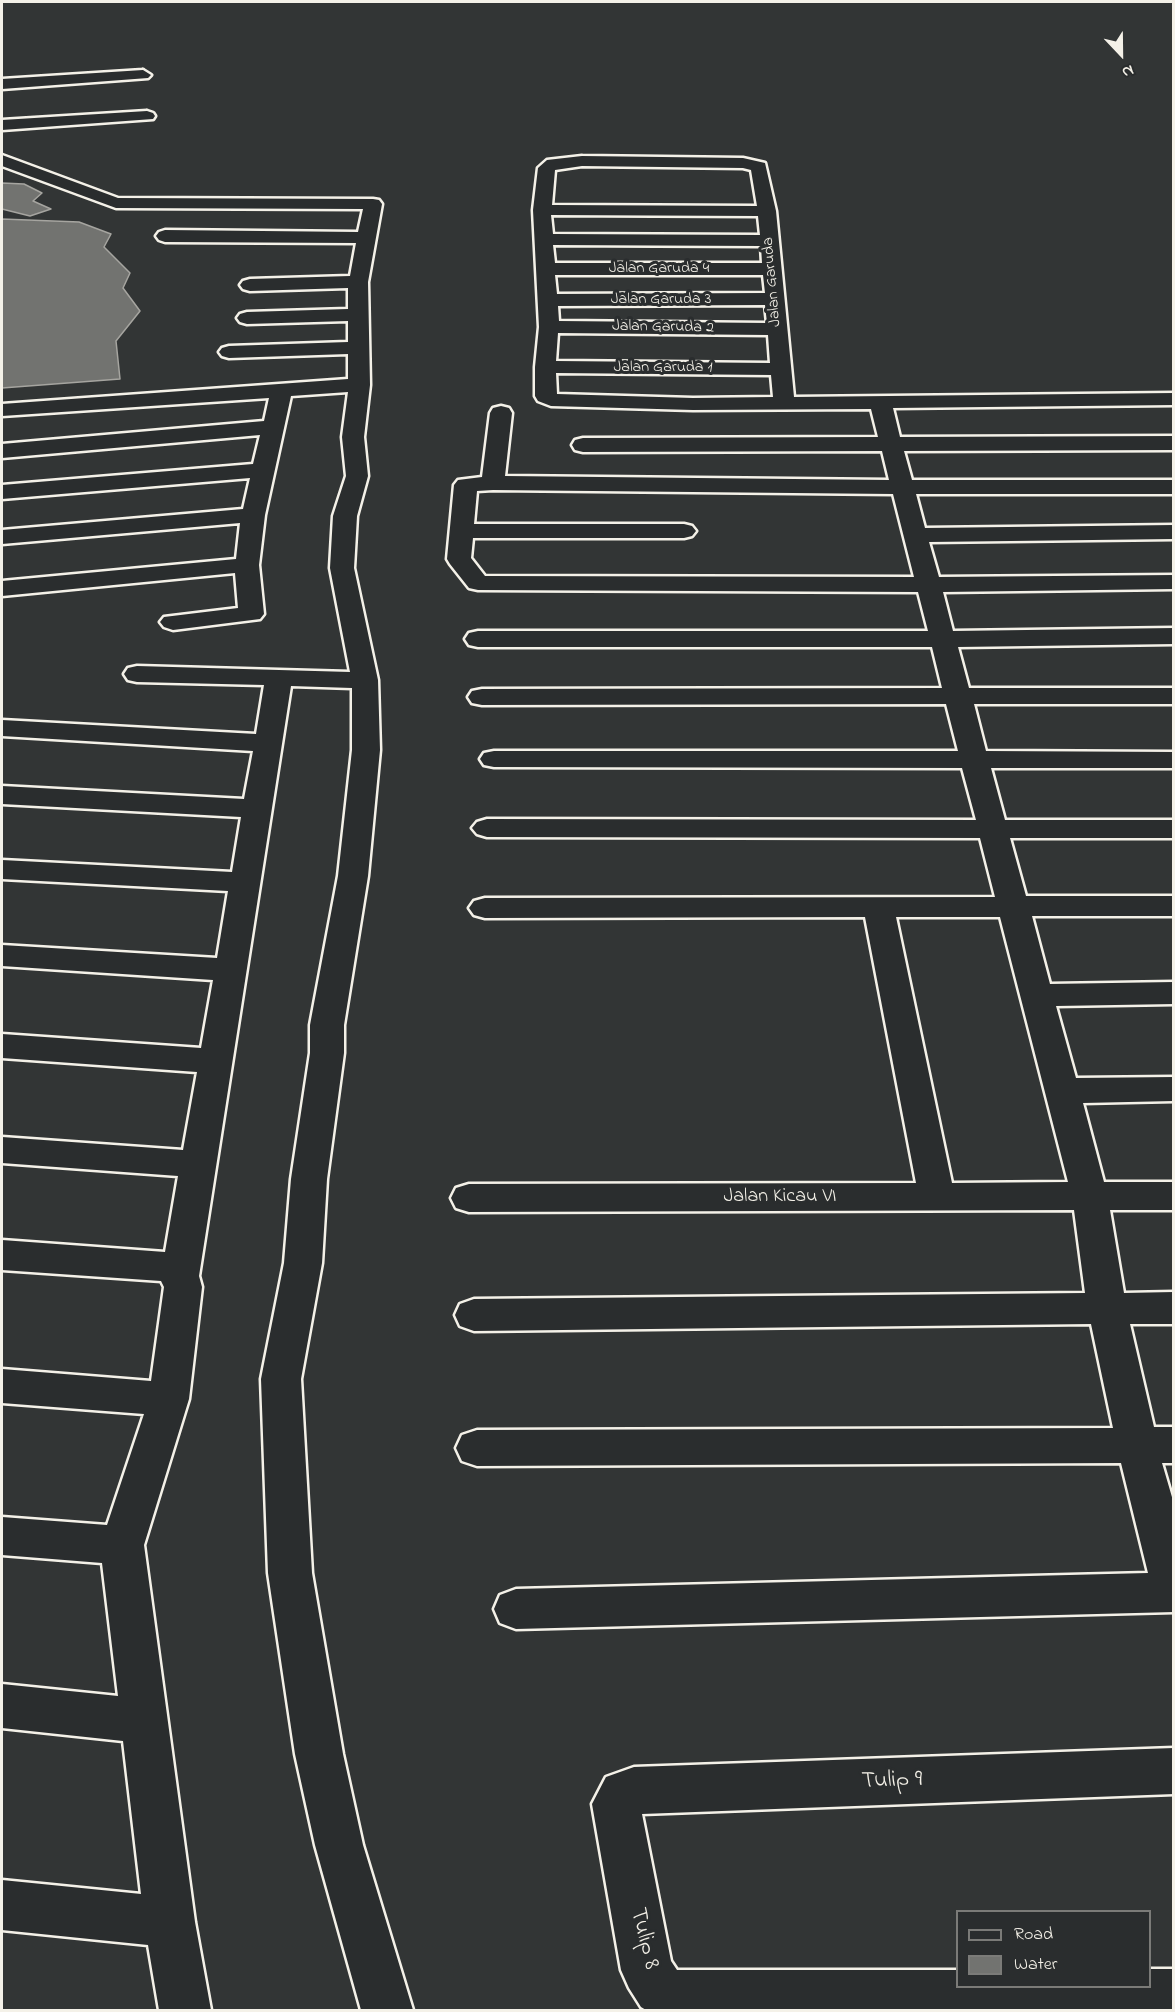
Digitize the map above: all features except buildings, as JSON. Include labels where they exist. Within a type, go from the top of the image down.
[{"type":"street","points":[[2,84],[143,75]]},
{"type":"street","points":[[2,125],[147,116]]},
{"type":"street","points":[[2,159],[116,203],[374,204],[358,282],[359,385],[353,437],[357,476],[345,516],[342,568],[365,680],[366,750],[353,876],[327,1025],[327,1053],[309,1179],[303,1263],[281,1379],[290,1572],[319,1754],[339,1845],[387,2010]]},
{"type":"street","name":"Jalan Garuda","points":[[544,188],[547,168],[561,162],[743,163],[759,167],[767,210],[784,403]]},
{"type":"street","points":[[567,188],[544,188],[542,210],[549,327],[545,367],[546,396],[559,401],[784,403],[1173,399]]},
{"type":"street","points":[[740,189],[763,189]]},
{"type":"street","points":[[542,210],[767,210]]},
{"type":"street","points":[[165,236],[368,238]]},
{"type":"street","points":[[269,237],[284,284]]},
{"type":"street","points":[[543,239],[770,241]]},
{"type":"street","name":"Jalan Garuda 4","points":[[545,268],[772,269]]},
{"type":"street","points":[[250,285],[358,282]]},
{"type":"street","name":"Jalan Garuda 3","points":[[547,300],[775,299]]},
{"type":"street","points":[[247,318],[358,315]]},
{"type":"street","name":"Jalan Garuda 2","points":[[549,327],[778,329]]},
{"type":"street","points":[[229,352],[358,348]]},
{"type":"street","name":"Jalan Garuda 1","points":[[545,367],[781,369]]},
{"type":"street","points":[[2,410],[359,385]]},
{"type":"street","points":[[173,622],[251,614],[247,565],[253,515],[282,389]]},
{"type":"street","points":[[584,401],[583,445],[589,485]]},
{"type":"street","points":[[516,1609],[1173,1590],[1155,1445],[1107,1309],[1090,1197],[880,402]]},
{"type":"street","points":[[493,483],[501,413]]},
{"type":"street","points":[[2,451],[273,427]]},
{"type":"street","points":[[583,445],[1173,443]]},
{"type":"street","points":[[2,492],[262,470]]},
{"type":"street","points":[[686,557],[478,583],[459,559],[466,485],[493,483],[903,488],[1173,487]]},
{"type":"street","points":[[680,485],[686,557]]},
{"type":"street","points":[[2,537],[253,515]]},
{"type":"street","points":[[463,531],[929,585],[1173,582]]},
{"type":"street","points":[[916,535],[1173,532]]},
{"type":"street","points":[[2,588],[247,565]]},
{"type":"street","points":[[478,639],[943,639],[1173,636]]},
{"type":"street","points":[[137,674],[365,680]]},
{"type":"street","points":[[185,2010],[170,1923],[122,1545],[169,1399],[183,1287],[180,1276],[279,678]]},
{"type":"street","points":[[482,697],[1173,696]]},
{"type":"street","points":[[2,728],[268,743]]},
{"type":"street","points":[[494,759],[1173,760]]},
{"type":"street","points":[[2,795],[257,809]]},
{"type":"street","points":[[487,828],[1173,829]]},
{"type":"street","points":[[2,869],[245,882]]},
{"type":"street","points":[[484,908],[1173,906]]},
{"type":"street","points":[[879,908],[937,1198]]},
{"type":"street","points":[[2,956],[231,970]]},
{"type":"street","points":[[1037,994],[1173,993]]},
{"type":"street","points":[[2,1046],[216,1061]]},
{"type":"street","points":[[1062,1091],[1173,1089]]},
{"type":"street","points":[[2,1150],[198,1164]]},
{"type":"street","name":"Jalan Kicau VI","points":[[469,1198],[1173,1196]]},
{"type":"street","points":[[2,1255],[171,1268],[180,1276]]},
{"type":"street","points":[[474,1315],[1173,1308]]},
{"type":"street","points":[[2,1386],[169,1399]]},
{"type":"street","points":[[477,1448],[1155,1445]]},
{"type":"street","points":[[2,1536],[122,1545]]},
{"type":"street","points":[[2,1706],[144,1721]]},
{"type":"street","name":"Tulip 9","points":[[616,1804],[623,1794],[634,1791],[1173,1771]]},
{"type":"street","name":"Tulip 8","points":[[616,1804],[647,1970],[659,1989],[671,1996],[1098,2003],[1173,1995]]},
{"type":"street","points":[[2,1905],[170,1923]]},
{"type":"water","points":[[2,183],[24,184],[42,193],[33,201],[51,209],[30,216],[2,209]]},
{"type":"water","points":[[2,219],[79,222],[111,234],[104,247],[130,273],[123,288],[140,311],[116,341],[120,379],[2,388]]}]
